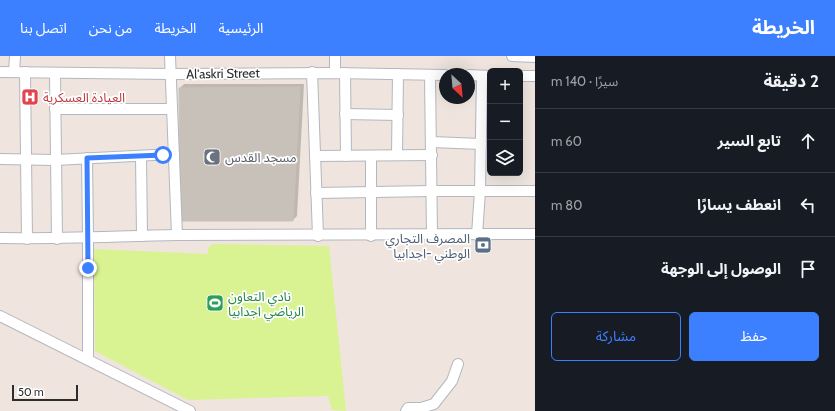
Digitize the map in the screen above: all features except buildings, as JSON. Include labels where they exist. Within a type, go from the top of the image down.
[{"type":"street","points":[[14,72],[15,56]]},
{"type":"street","points":[[170,56],[177,235]]},
{"type":"street","points":[[335,56],[340,73],[345,114],[346,156]]},
{"type":"street","points":[[512,56],[535,57]]},
{"type":"street","name":"Al'askri Street","points":[[0,72],[171,74],[312,72],[439,75]]},
{"type":"street","points":[[25,72],[27,239]]},
{"type":"street","points":[[312,72],[318,236]]},
{"type":"street","points":[[55,73],[57,239]]},
{"type":"street","points":[[397,155],[398,74]]},
{"type":"street","points":[[430,75],[432,235]]},
{"type":"street","points":[[475,75],[486,76],[477,234]]},
{"type":"street","points":[[523,76],[535,76]]},
{"type":"street","points":[[55,109],[172,109]]},
{"type":"street","points":[[345,114],[398,115]]},
{"type":"street","points":[[432,142],[481,144]]},
{"type":"street","points":[[0,159],[55,160],[174,154]]},
{"type":"street","points":[[315,156],[432,155]]},
{"type":"street","points":[[141,156],[142,236]]},
{"type":"street","points":[[371,236],[372,156]]},
{"type":"street","points":[[87,158],[88,360]]},
{"type":"street","points":[[316,193],[535,191]]},
{"type":"street","points":[[0,238],[57,239],[177,235],[371,236],[535,234]]},
{"type":"street","points":[[0,316],[189,411]]},
{"type":"street","points":[[406,411],[408,408],[421,408],[434,404],[452,381],[458,364]]},
{"type":"green space","name":"نادي التعاون الرياضي اجدابيا","points":[[213,244],[329,246],[346,411],[332,410],[328,396],[188,400],[95,351],[94,249],[208,254],[208,248]]},
{"type":"place","name":"العيادة العسكرية","points":[[30,97]]},
{"type":"place","name":"مسجد القدس","points":[[212,157]]},
{"type":"place","name":"المصرف التجاري الوطني -اجدابيا","points":[[483,245]]},
{"type":"place","name":"نادي التعاون الرياضي اجدابيا","points":[[215,303]]},
{"type":"route","points":[[88,268],[87,158],[163,155]]}]
